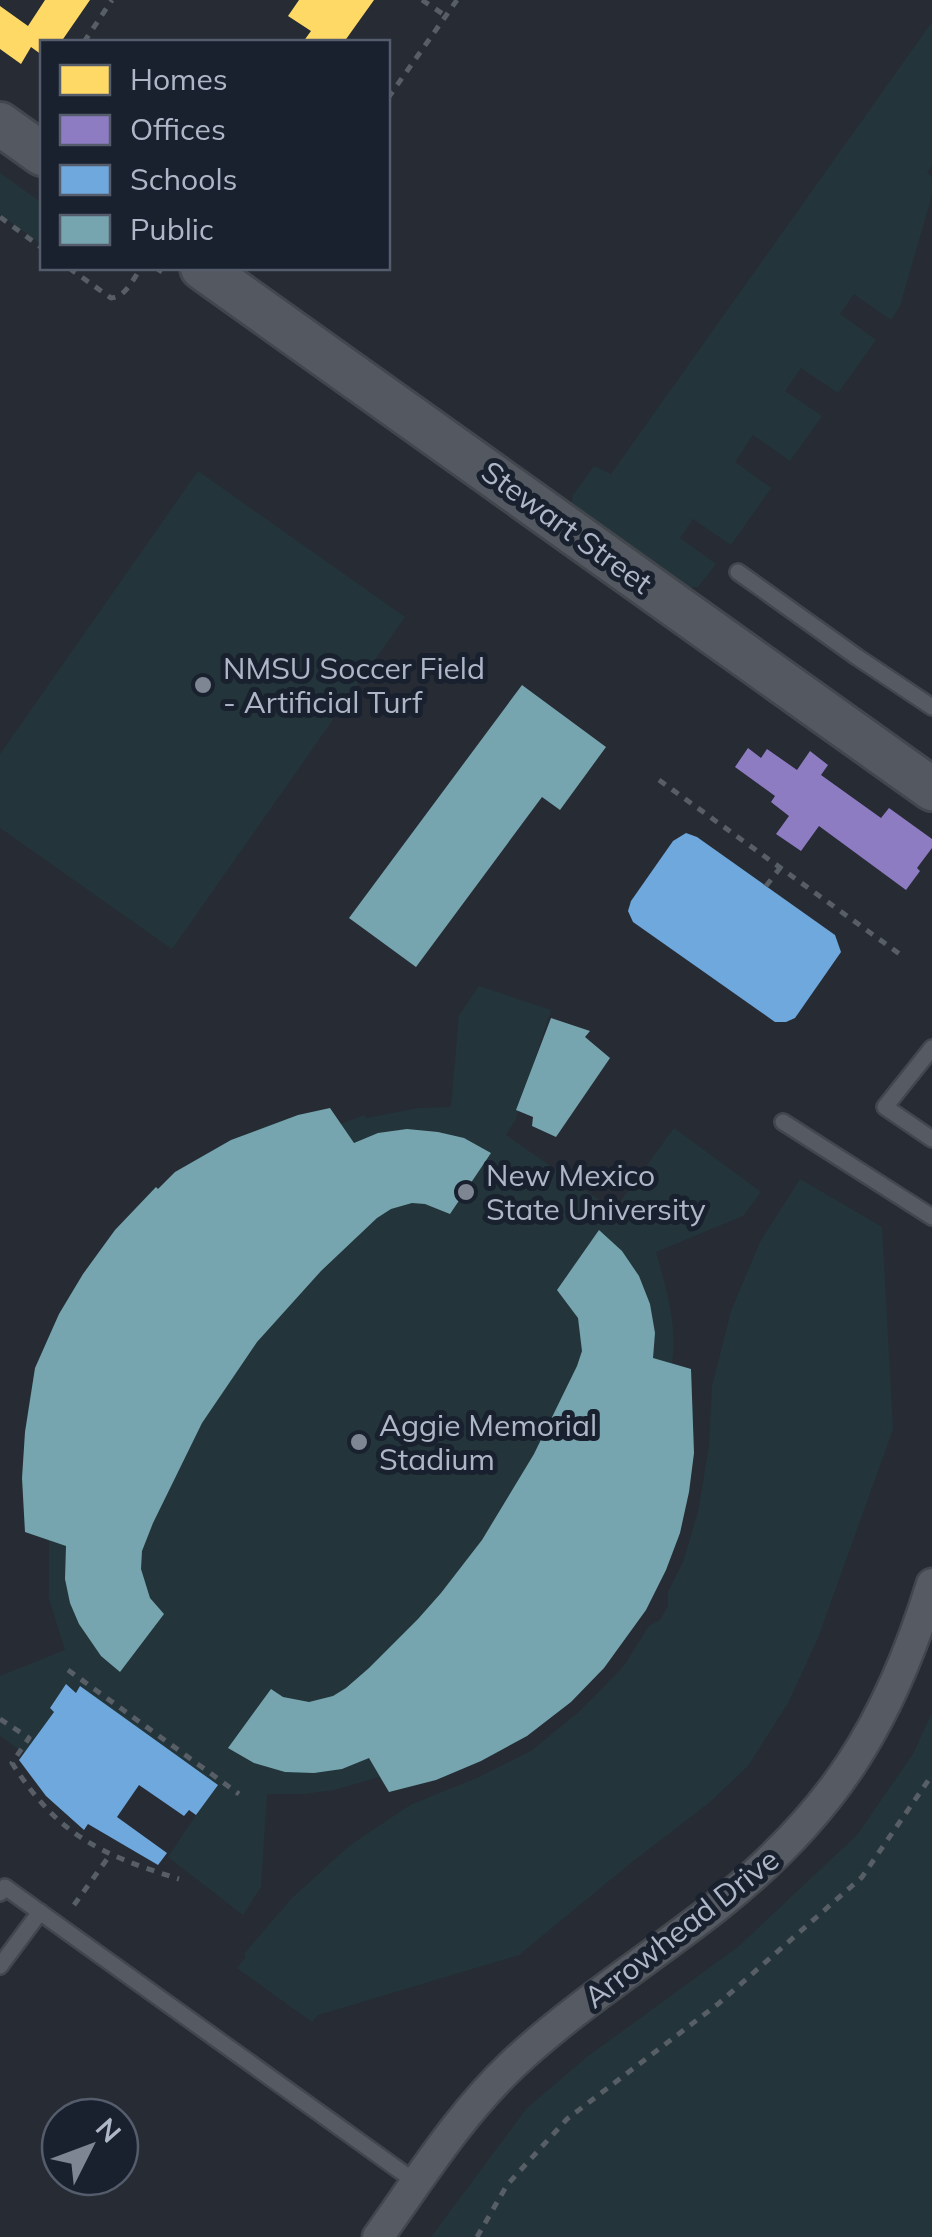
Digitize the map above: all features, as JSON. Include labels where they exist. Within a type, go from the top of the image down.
[{"type":"street","points":[[0,124],[40,153]]},
{"type":"street","name":"Stewart Street","points":[[174,270],[932,788]]},
{"type":"street","name":"Arrowhead Drive","points":[[378,2237],[463,2119],[513,2064],[570,2015],[745,1883],[776,1856],[828,1798],[876,1726],[906,1662],[932,1584]]},
{"type":"lane","points":[[738,572],[932,707]]},
{"type":"lane","points":[[932,1048],[884,1107],[932,1139]]},
{"type":"lane","points":[[783,1122],[932,1217]]},
{"type":"lane","points":[[2,1890],[40,1912],[416,2183]]},
{"type":"lane","points":[[0,1966],[40,1912]]},
{"type":"path","points":[[85,40],[112,0]]},
{"type":"path","points":[[422,0],[446,16]]},
{"type":"path","points":[[390,95],[457,0]]},
{"type":"path","points":[[0,217],[40,247]]},
{"type":"path","points":[[72,270],[115,298],[122,295],[140,270]]},
{"type":"path","points":[[659,780],[901,955]]},
{"type":"path","points":[[766,886],[780,868]]},
{"type":"path","points":[[68,1670],[239,1794]]},
{"type":"path","points":[[0,1720],[29,1738],[12,1763],[26,1786],[58,1821],[110,1855],[179,1879]]},
{"type":"path","points":[[476,2237],[507,2184],[568,2119],[718,2004],[862,1877],[932,1775]]},
{"type":"path","points":[[74,1905],[110,1855]]},
{"type":"shaded area","points":[[932,22],[932,166],[927,172],[932,177],[932,195],[900,306],[891,320],[854,294],[840,314],[876,340],[838,393],[801,368],[785,391],[822,416],[790,461],[753,435],[735,462],[771,488],[731,545],[693,519],[680,538],[716,564],[698,587],[690,588],[576,506],[573,495],[594,466],[611,474]]},
{"type":"shaded area","points":[[0,173],[40,202],[40,244],[0,214]]},
{"type":"shaded area","name":"NMSU Soccer Field - Artificial Turf","points":[[198,471],[405,617],[172,949],[0,828],[0,754]]},
{"type":"shaded area","name":"Aggie Memorial Stadium","points":[[479,986],[551,1010],[516,1119],[506,1135],[614,1210],[674,1128],[761,1192],[743,1216],[656,1252],[672,1321],[672,1363],[691,1369],[694,1453],[680,1533],[651,1599],[604,1667],[527,1736],[436,1780],[389,1792],[379,1777],[334,1790],[267,1794],[261,1887],[243,1915],[168,1857],[196,1815],[81,1687],[76,1693],[65,1685],[50,1708],[54,1712],[24,1753],[0,1736],[0,1676],[65,1650],[49,1599],[49,1541],[25,1532],[24,1452],[35,1372],[59,1315],[95,1256],[140,1203],[175,1172],[231,1140],[298,1115],[341,1124],[364,1115],[367,1118],[419,1108],[451,1107],[459,1015]]},
{"type":"shaded area","points":[[800,1179],[882,1227],[893,1429],[818,1638],[788,1703],[748,1766],[710,1802],[519,1955],[318,2015],[312,2022],[237,1968],[246,1957],[244,1954],[291,1899],[349,1846],[410,1805],[531,1751],[580,1711],[623,1667],[649,1626],[660,1620],[698,1512],[709,1446],[712,1386],[731,1311],[760,1242]]},
{"type":"shaded area","points":[[932,1713],[932,2237],[431,2237],[527,2108],[587,2057],[739,1946],[857,1835],[913,1754]]},
{"type":"building: Homes","points":[[45,0],[90,0],[62,40],[40,40],[40,54],[31,47],[21,64],[0,49],[0,6],[28,26]]},
{"type":"building: Homes","points":[[299,0],[374,0],[345,40],[304,40],[311,31],[288,16]]},
{"type":"building: Offices","points":[[748,748],[761,758],[767,749],[797,770],[810,751],[828,765],[821,775],[881,818],[889,808],[932,839],[932,848],[906,890],[819,826],[801,851],[776,834],[789,816],[771,802],[775,796],[735,767]]},
{"type":"building: Schools","points":[[686,833],[835,935],[841,952],[795,1018],[775,1022],[633,922],[628,911],[631,901],[673,841]]},
{"type":"building: Schools","points":[[66,1684],[76,1693],[80,1686],[218,1785],[196,1815],[189,1810],[184,1816],[139,1785],[117,1817],[167,1853],[158,1865],[88,1824],[84,1830],[46,1796],[19,1760],[54,1712],[50,1708]]},
{"type":"building: Public","points":[[522,685],[606,747],[560,810],[542,797],[416,967],[349,918]]},
{"type":"building: Public","points":[[551,1018],[590,1031],[585,1037],[610,1058],[556,1137],[532,1126],[533,1117],[516,1110]]},
{"type":"building: Public","points":[[330,1108],[354,1143],[378,1133],[407,1129],[464,1138],[491,1153],[450,1214],[412,1203],[377,1218],[321,1271],[257,1342],[202,1423],[153,1523],[142,1551],[141,1569],[150,1598],[164,1614],[120,1672],[101,1656],[70,1603],[65,1579],[66,1546],[25,1532],[22,1478],[35,1368],[59,1314],[83,1274],[115,1230],[156,1187],[231,1140],[298,1115]]},
{"type":"building: Public","points":[[599,1230],[622,1251],[639,1276],[650,1304],[655,1333],[653,1358],[691,1369],[694,1453],[689,1492],[680,1533],[646,1610],[604,1668],[571,1702],[527,1736],[436,1780],[389,1792],[369,1758],[342,1769],[285,1772],[254,1763],[228,1748],[271,1689],[283,1697],[309,1702],[346,1688],[418,1619],[482,1540],[534,1454],[577,1366],[582,1351],[578,1318],[557,1290]]},
{"type":"place","name":"NMSU Soccer Field - Artificial Turf","points":[[203,685]]},
{"type":"place","name":"New Mexico State University","points":[[466,1192]]},
{"type":"place","name":"Aggie Memorial Stadium","points":[[359,1442]]}]
